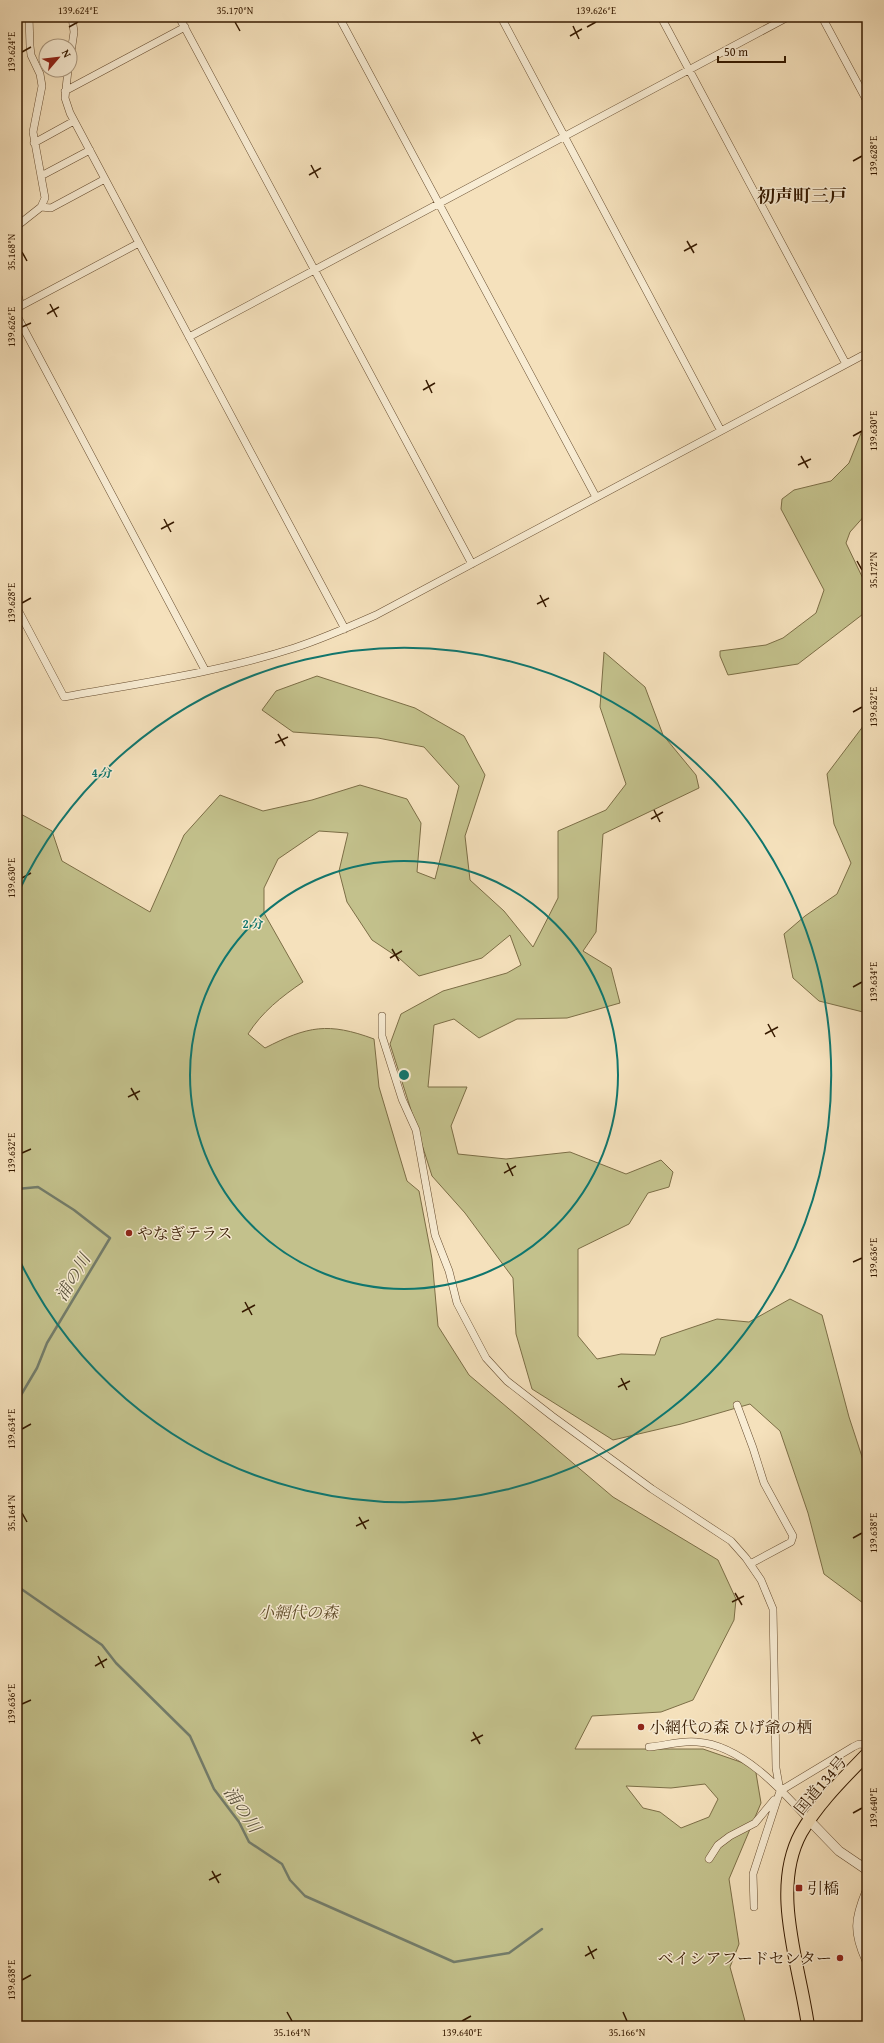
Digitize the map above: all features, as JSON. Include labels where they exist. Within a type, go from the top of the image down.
[{"type":"highway","name":"国道134号","points":[[808,2026],[788,1911],[787,1891],[793,1853],[809,1820],[831,1792],[867,1754]]},
{"type":"street","points":[[17,226],[41,207],[45,198],[33,132],[42,86],[40,74],[31,55],[29,17]]},
{"type":"street","points":[[72,17],[74,32],[73,38]]},
{"type":"street","points":[[179,17],[472,564]]},
{"type":"street","points":[[339,17],[596,498]]},
{"type":"street","points":[[501,17],[722,431]]},
{"type":"street","points":[[661,17],[846,364]]},
{"type":"street","points":[[189,337],[788,17]]},
{"type":"street","points":[[822,17],[867,101]]},
{"type":"street","points":[[65,91],[185,27]]},
{"type":"street","points":[[67,78],[65,98],[74,121],[345,629]]},
{"type":"street","points":[[17,81],[17,93]]},
{"type":"street","points":[[34,143],[74,121]]},
{"type":"street","points":[[41,176],[90,150]]},
{"type":"street","points":[[41,207],[51,208],[105,179]]},
{"type":"street","points":[[17,292],[19,306],[139,243]]},
{"type":"street","points":[[17,316],[205,670]]},
{"type":"street","points":[[17,608],[64,698],[247,662],[292,649],[345,629],[376,615],[867,353]]},
{"type":"street","points":[[382,1016],[382,1036],[402,1099],[416,1130],[435,1235],[448,1271],[457,1303],[486,1358],[507,1381],[552,1416],[652,1489],[731,1541],[761,1580],[773,1609],[776,1761],[779,1793],[753,1874],[754,1907]]},
{"type":"street","points":[[737,1405],[764,1483],[792,1536],[791,1542],[750,1564]]},
{"type":"street","points":[[649,1747],[673,1742],[696,1741],[714,1744],[730,1750],[743,1758],[809,1820],[839,1851],[867,1870]]},
{"type":"street","points":[[709,1859],[718,1845],[730,1836],[755,1823],[767,1811],[779,1793],[853,1747],[859,1744],[867,1746]]},
{"type":"street","points":[[867,1891],[856,1924],[859,1942],[867,1961]]},
{"type":"green space","points":[[867,418],[867,513],[850,532],[846,543],[867,587],[867,611],[798,664],[728,675],[720,656],[720,651],[766,645],[783,638],[816,613],[824,590],[781,509],[782,499],[794,490],[831,481],[849,463]]},
{"type":"green space","name":"小網代の森","points":[[604,652],[645,687],[663,735],[696,775],[699,788],[603,834],[596,932],[583,951],[611,968],[620,1003],[567,1018],[517,1019],[479,1038],[454,1019],[434,1025],[428,1087],[467,1087],[451,1126],[458,1154],[506,1159],[570,1152],[626,1174],[661,1160],[673,1172],[669,1187],[648,1193],[629,1224],[578,1249],[578,1336],[597,1359],[621,1354],[655,1355],[661,1338],[717,1319],[749,1322],[790,1299],[822,1315],[849,1417],[867,1472],[867,1602],[863,1603],[824,1574],[808,1513],[780,1431],[750,1404],[681,1424],[613,1440],[532,1389],[516,1334],[513,1278],[465,1213],[432,1176],[390,1044],[401,1014],[443,991],[507,973],[521,965],[510,935],[482,958],[419,976],[399,958],[372,940],[347,902],[339,871],[348,833],[319,831],[278,859],[264,888],[264,913],[303,982],[272,1005],[253,1026],[248,1034],[265,1048],[294,1035],[318,1029],[344,1030],[374,1039],[379,1087],[407,1181],[419,1191],[432,1259],[438,1326],[469,1375],[613,1497],[718,1560],[736,1599],[734,1620],[693,1700],[661,1712],[592,1716],[575,1749],[703,1749],[755,1767],[761,1803],[729,1879],[739,1944],[730,1967],[745,2021],[750,2026],[17,2026],[17,812],[52,831],[62,861],[150,912],[184,835],[220,795],[263,811],[312,800],[360,785],[407,799],[421,823],[417,872],[435,879],[459,786],[424,747],[378,738],[293,732],[262,710],[276,691],[317,676],[415,708],[464,736],[485,775],[465,836],[470,880],[504,911],[533,947],[558,898],[558,831],[606,810],[626,784],[600,707]],"holes":[[[705,1784],[718,1799],[709,1817],[681,1828],[660,1812],[643,1808],[626,1786],[671,1788]]]},
{"type":"green space","points":[[867,721],[867,1013],[819,1001],[793,978],[784,934],[805,916],[837,894],[851,863],[834,824],[827,774]]},
{"type":"waterway","name":"浦の川","points":[[17,1189],[38,1187],[74,1210],[110,1238],[47,1343],[37,1368],[21,1395],[17,1428]]},
{"type":"waterway","name":"浦の川","points":[[17,1586],[102,1645],[116,1663],[190,1736],[214,1789],[239,1822],[249,1842],[282,1864],[290,1880],[305,1896],[454,1962],[509,1953],[542,1929]]},
{"type":"place","name":"やなぎテラス","points":[[129,1233]]},
{"type":"place","name":"小網代の森 ひげ爺の栖","points":[[641,1727]]},
{"type":"place","name":"引橋","points":[[799,1888]]},
{"type":"place","name":"ベイシアフードセンター","points":[[840,1958]]},
{"type":"district","name":"初声町三戸","points":[[802,195]]}]
